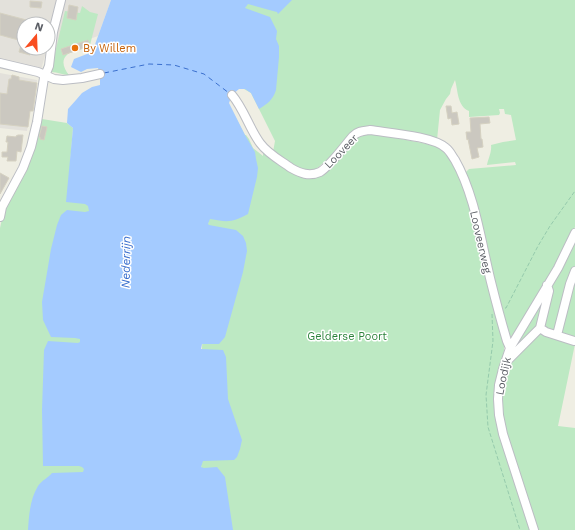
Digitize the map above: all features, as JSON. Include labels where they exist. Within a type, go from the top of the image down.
[{"type":"street","points":[[0,217],[2,207],[23,168],[31,147],[37,122],[44,78],[49,66],[53,32],[61,0]]},
{"type":"street","points":[[0,63],[38,72],[54,79],[63,80],[100,74]]},
{"type":"street","name":"Looveer","points":[[232,95],[238,102],[258,140],[267,152],[296,171],[308,175],[316,173],[324,168],[353,136],[361,131],[370,130],[422,138],[439,143]]},
{"type":"street","name":"Looveerweg","points":[[439,143],[446,147],[461,170],[472,200],[491,282],[506,340],[510,348]]},
{"type":"street","name":"Loodijk","points":[[534,530],[503,434],[499,415],[498,399],[505,363],[510,348],[558,268],[575,233]]},
{"type":"street","points":[[557,335],[570,284],[575,271]]},
{"type":"street","points":[[505,363],[540,328],[549,291],[547,285]]},
{"type":"street","points":[[540,328],[546,332],[574,341]]},
{"type":"path","points":[[499,311],[506,308],[538,246],[550,226],[575,191]]},
{"type":"shaded area","points":[[0,0],[111,0],[98,36],[61,49],[56,47],[56,16],[16,16],[16,56],[45,56],[41,70],[0,60]]},
{"type":"shaded area","points":[[0,73],[37,80],[33,111],[30,111],[27,131],[0,128]]},
{"type":"green space","points":[[247,0],[575,0],[575,227],[560,257],[514,335],[511,336],[507,334],[465,173],[469,169],[516,165],[515,162],[487,165],[491,145],[516,140],[511,115],[505,114],[504,109],[499,109],[499,115],[469,117],[469,111],[465,109],[460,102],[455,80],[450,94],[440,110],[437,140],[366,127],[316,169],[306,172],[297,168],[273,152],[275,141],[251,93],[244,89],[245,8]]},
{"type":"green space","points":[[82,6],[90,12],[98,14],[90,45],[66,56],[63,62],[69,75],[51,72],[54,56],[56,56],[56,49],[65,11],[80,13]]},
{"type":"green space","name":"Gelderse Poort","points":[[228,103],[253,148],[263,156],[263,151],[311,176],[353,140],[366,132],[441,147],[452,159],[469,199],[504,343],[496,400],[532,530],[208,530],[201,465],[202,349],[208,224]]},
{"type":"green space","points":[[42,119],[67,123],[73,128],[70,164],[93,167],[88,530],[0,530],[0,228],[8,200],[32,147]]},
{"type":"green space","points":[[575,236],[575,266],[572,271],[553,333],[542,326],[550,284]]},
{"type":"green space","points":[[575,274],[575,344],[558,426],[575,428],[575,530],[537,530],[502,420],[501,387],[508,362],[539,332],[559,335]]},
{"type":"green space","points":[[546,290],[538,325],[509,356]]},
{"type":"water","name":"Nederrijn","points":[[111,0],[292,0],[278,14],[277,12],[248,4],[245,8],[270,17],[277,31],[276,39],[279,46],[279,57],[276,90],[269,101],[259,109],[251,93],[245,89],[239,89],[232,95],[229,103],[255,152],[258,168],[257,177],[248,214],[238,219],[229,221],[210,219],[208,224],[236,230],[243,236],[247,251],[243,272],[225,337],[219,344],[202,344],[201,349],[223,350],[226,357],[228,399],[242,440],[237,457],[234,460],[203,461],[201,467],[217,467],[225,477],[233,530],[28,530],[29,513],[35,491],[40,484],[52,473],[83,472],[84,469],[79,466],[43,466],[42,410],[44,350],[48,341],[78,343],[80,342],[80,339],[51,337],[43,320],[42,302],[51,249],[61,215],[67,210],[89,211],[88,206],[85,204],[66,202],[73,128],[67,123],[68,109],[82,93],[92,87],[100,85],[100,74],[98,68],[87,69],[81,72],[71,67],[74,59],[93,50]]},
{"type":"building","points":[[30,1],[42,2],[41,8],[30,7]]},
{"type":"building","points":[[69,5],[78,7],[76,20],[67,18]]},
{"type":"building","points":[[0,13],[16,17],[16,39],[0,35]]},
{"type":"building","points":[[88,40],[90,46],[63,55],[61,49]]},
{"type":"building","points":[[12,75],[19,77],[19,80],[37,83],[33,111],[30,111],[28,127],[0,124],[0,93],[7,94],[9,79],[11,79]]},
{"type":"building","points":[[446,106],[451,106],[452,113],[457,112],[459,124],[452,125],[451,118],[448,119]]},
{"type":"building","points":[[489,117],[490,123],[480,124],[483,147],[477,148],[479,157],[472,159],[466,132],[471,132],[470,118]]},
{"type":"building","points":[[42,126],[47,127],[44,140],[40,139],[39,137]]},
{"type":"building","points":[[18,135],[23,135],[21,152],[17,151],[16,161],[7,161],[8,157],[2,157],[2,152],[7,152],[7,136],[16,137]]},
{"type":"building","points":[[0,173],[9,178],[0,194]]},
{"type":"ferry route","points":[[104,73],[149,64],[174,65],[204,74],[229,93]]},
{"type":"place","name":"By Willem","points":[[75,48]]}]
